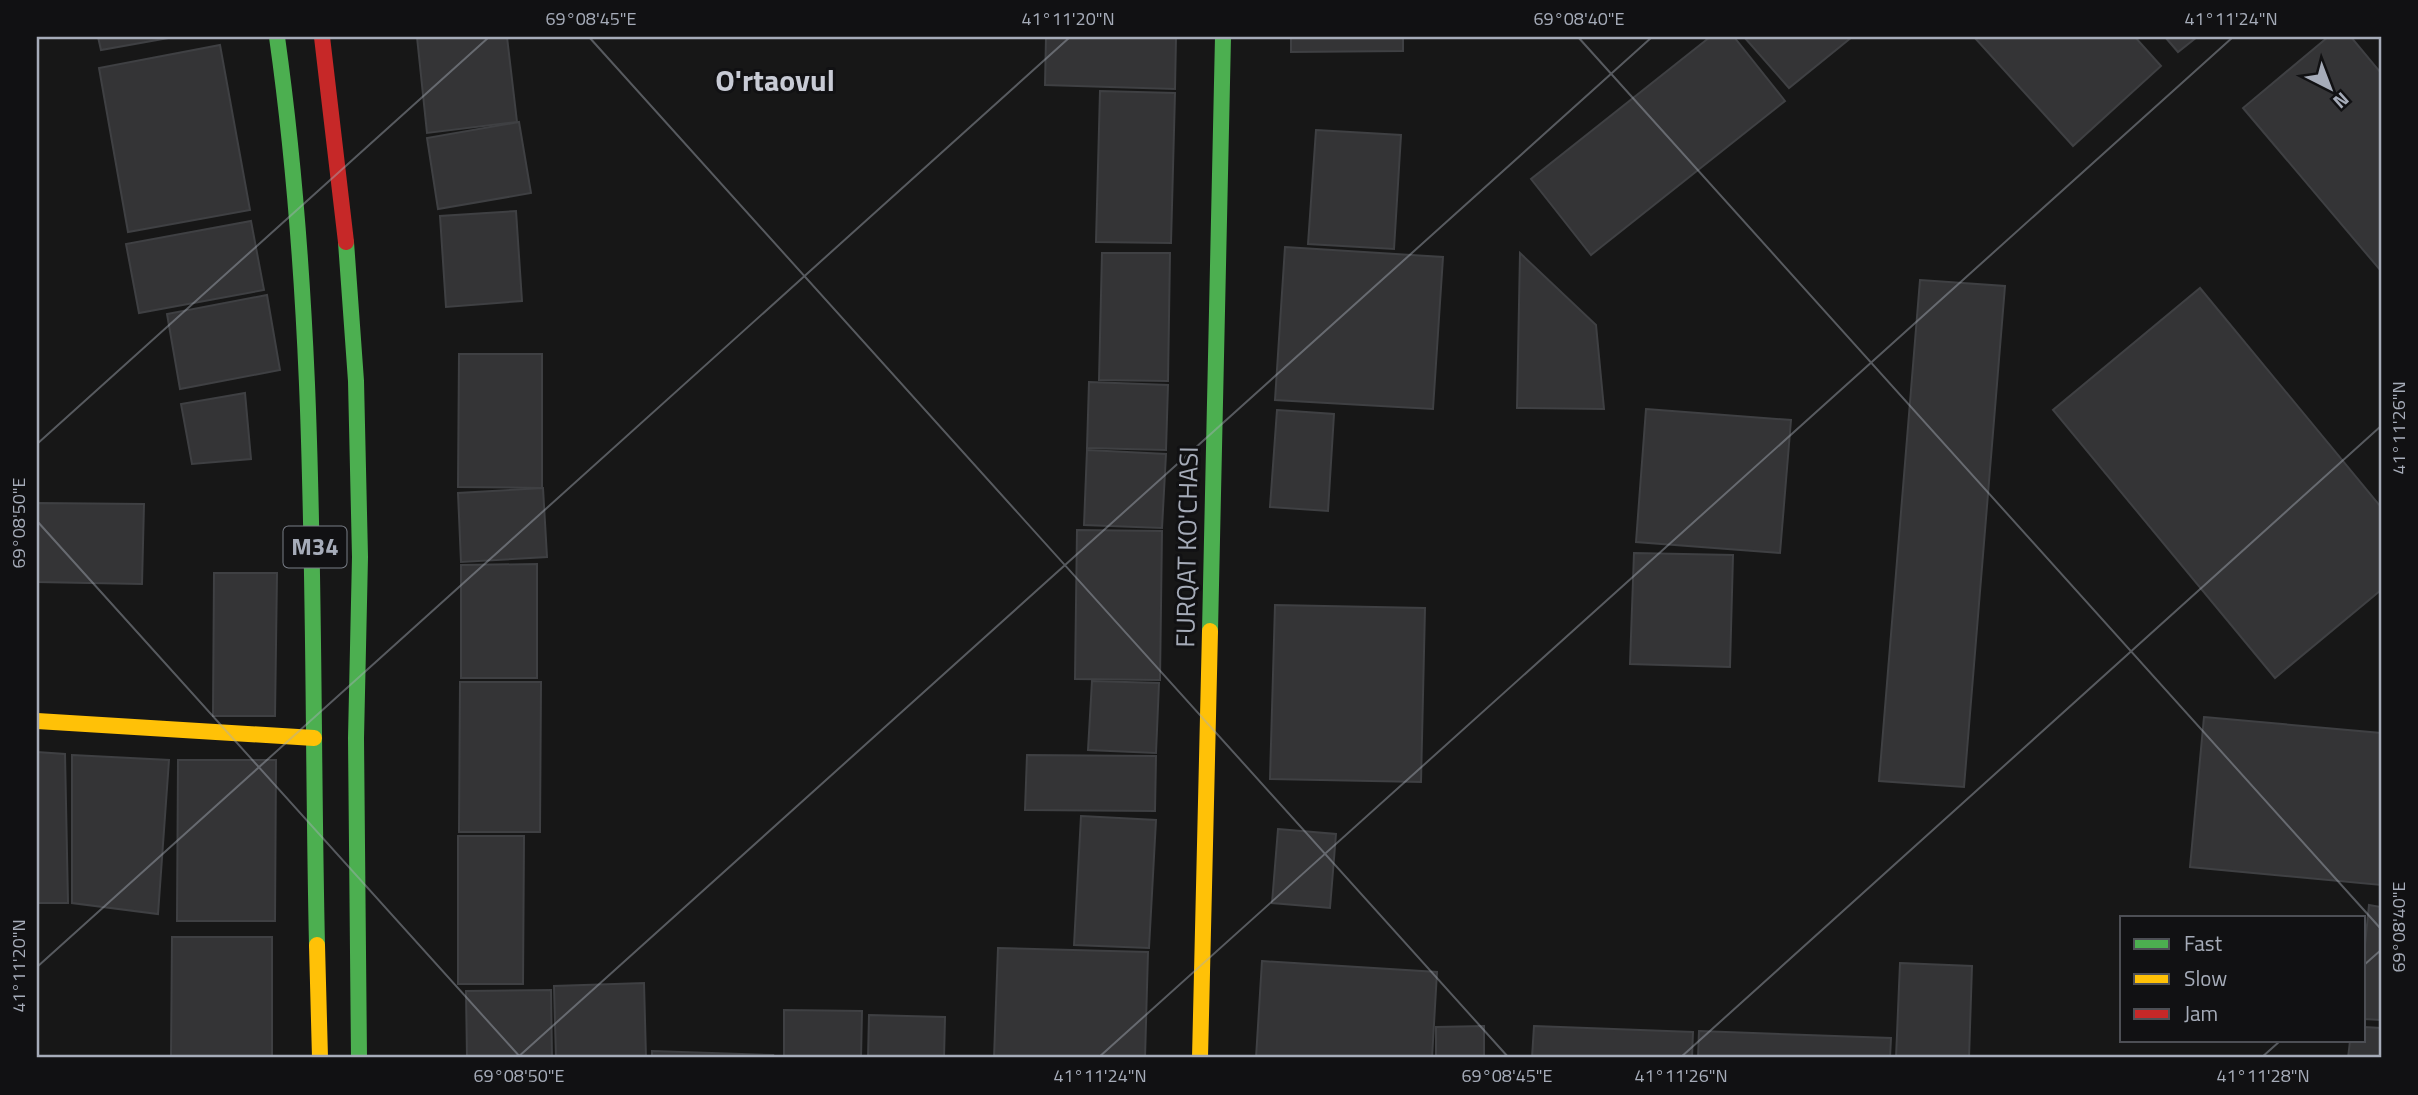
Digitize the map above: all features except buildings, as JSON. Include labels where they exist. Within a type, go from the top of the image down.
[{"type":"main road","name":"M34","points":[[277,37],[290,115],[304,253],[312,393],[314,738],[320,1058]]},
{"type":"main road","name":"M34","points":[[322,37],[346,240],[356,381],[360,557],[356,738],[359,1058]]},
{"type":"main road","name":"FURQAT KO'CHASI","points":[[1199,1058],[1223,37]]},
{"type":"main road","points":[[37,721],[314,738]]},
{"type":"traffic: fast","points":[[277,37],[291,151],[307,378],[317,945]]},
{"type":"traffic: fast","points":[[1210,631],[1223,37]]},
{"type":"traffic: fast","points":[[346,242],[356,381],[360,557],[356,738],[359,1058]]},
{"type":"traffic: slow","points":[[1200,1058],[1210,631]]},
{"type":"traffic: slow","points":[[37,721],[314,738]]},
{"type":"traffic: slow","points":[[317,945],[320,1058]]},
{"type":"traffic: jam","points":[[322,37],[346,242]]},
{"type":"district","name":"O'rtaovul","points":[[775,81]]}]
